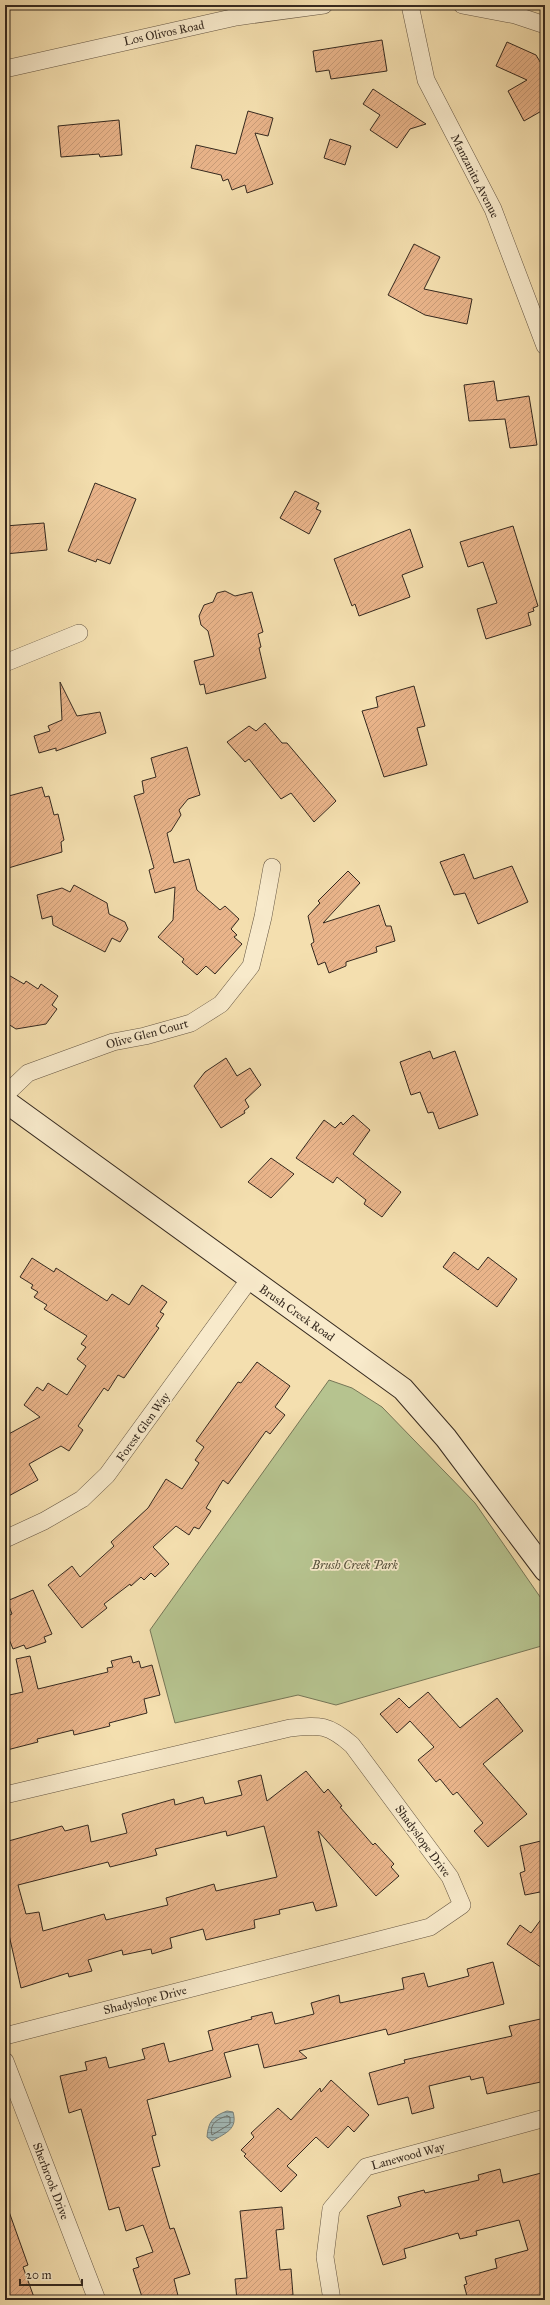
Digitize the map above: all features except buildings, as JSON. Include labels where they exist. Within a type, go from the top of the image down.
[{"type":"street","name":"Los Olivos Road","points":[[5,69],[236,17],[324,5]]},
{"type":"street","name":"Manzanita Avenue","points":[[410,5],[426,80],[493,209],[545,346]]},
{"type":"street","points":[[462,5],[515,15],[545,25]]},
{"type":"street","points":[[5,663],[79,633]]},
{"type":"street","name":"Olive Glen Court","points":[[5,1095],[28,1072],[113,1042],[145,1036],[191,1023],[220,1004],[251,966],[263,917],[272,867]]},
{"type":"street","name":"Brush Creek Road","points":[[5,1101],[249,1280],[305,1317],[403,1389],[446,1438],[545,1570]]},
{"type":"street","name":"Forest Glen Way","points":[[5,1539],[44,1521],[82,1498],[108,1475],[249,1280]]},
{"type":"street","name":"Shadyslope Drive","points":[[5,1795],[268,1732],[319,1725],[338,1733],[352,1745],[450,1877],[462,1905],[430,1927],[5,2036]]},
{"type":"street","name":"Sherbrook Drive","points":[[5,2061],[97,2300]]},
{"type":"street","name":"Lanewood Way","points":[[332,2300],[324,2257],[331,2209],[366,2167],[545,2118]]},
{"type":"green space","name":"Brush Creek Park","points":[[329,1380],[352,1388],[382,1407],[475,1503],[545,1604],[545,1645],[336,1705],[298,1695],[175,1723],[150,1630]]},
{"type":"water","points":[[227,2111],[233,2112],[234,2123],[232,2127],[226,2133],[212,2141],[207,2137],[212,2120],[218,2115]]}]
